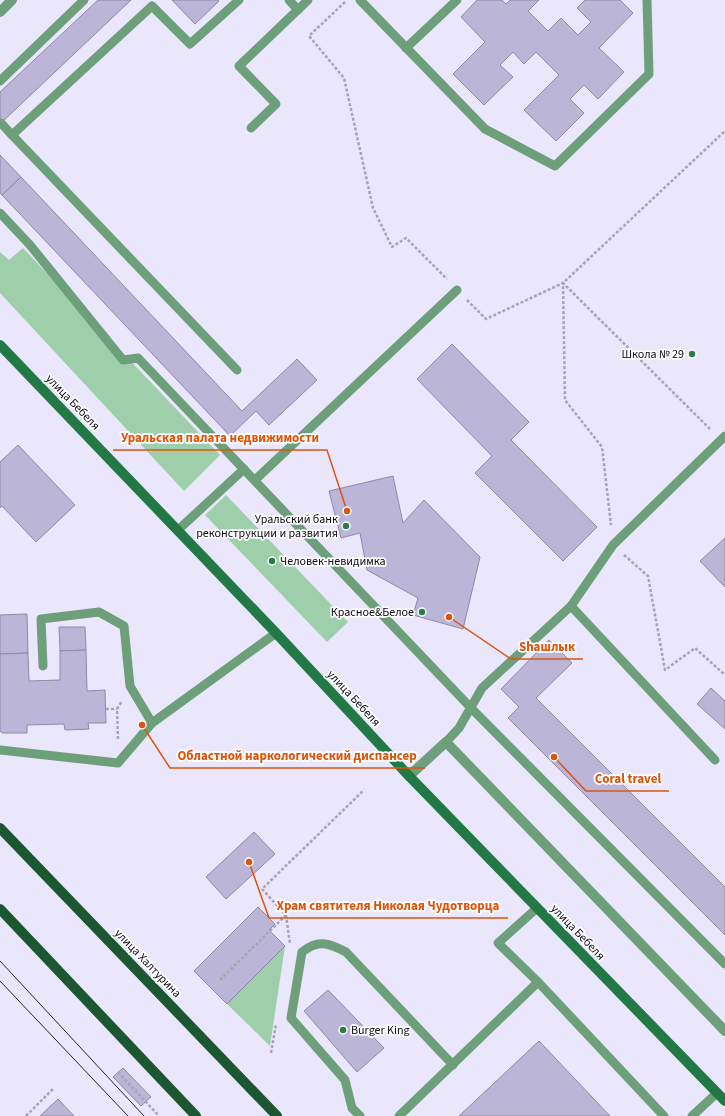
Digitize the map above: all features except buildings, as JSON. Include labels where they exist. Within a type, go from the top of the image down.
[{"type":"main road","name":"улица Бебеля","points":[[0,345],[178,530],[409,776],[725,1102]]},
{"type":"main road","name":"улица Халтурина","points":[[0,828],[277,1116]]},
{"type":"main road","points":[[0,909],[196,1116]]},
{"type":"street","points":[[0,12],[12,0]]},
{"type":"street","points":[[409,776],[446,742],[725,1031]]},
{"type":"lane","points":[[0,82],[84,0]]},
{"type":"lane","points":[[12,135],[152,6],[190,44],[239,0]]},
{"type":"lane","points":[[289,0],[298,10]]},
{"type":"lane","points":[[251,128],[276,104],[239,66],[308,0]]},
{"type":"lane","points":[[360,0],[485,129],[554,166],[649,74],[647,0]]},
{"type":"lane","points":[[406,48],[457,0]]},
{"type":"lane","points":[[1,123],[237,370]]},
{"type":"lane","points":[[0,213],[30,245],[123,360],[138,358],[471,708],[725,964]]},
{"type":"lane","points":[[255,480],[457,290]]},
{"type":"lane","points":[[446,742],[458,728],[482,688],[571,606],[613,545],[723,438]]},
{"type":"lane","points":[[178,530],[244,469]]},
{"type":"lane","points":[[571,606],[715,760]]},
{"type":"lane","points":[[43,666],[41,618],[99,612],[124,626],[130,686],[152,723]]},
{"type":"lane","points":[[0,750],[118,763],[152,723],[276,634]]},
{"type":"lane","points":[[536,908],[498,943],[538,982],[664,1116]]},
{"type":"lane","points":[[360,1116],[352,1108],[346,1080],[291,1018],[302,952],[311,944],[331,943],[346,952],[453,1065]]},
{"type":"lane","points":[[399,1116],[538,982]]},
{"type":"lane","points":[[692,1116],[716,1093]]},
{"type":"path","points":[[347,0],[309,36],[344,78],[373,208],[392,247],[406,238],[486,319],[563,283],[725,131]]},
{"type":"path","points":[[563,283],[723,438]]},
{"type":"path","points":[[563,283],[565,400],[602,447],[613,545],[648,576],[665,670],[695,648],[725,675]]},
{"type":"path","points":[[118,763],[118,709],[130,686]]},
{"type":"path","points":[[106,709],[118,709]]},
{"type":"path","points":[[220,980],[286,915],[262,889],[364,790]]},
{"type":"path","points":[[118,1072],[159,1116]]},
{"type":"path","points":[[26,1116],[54,1088]]},
{"type":"green space","points":[[23,248],[220,455],[184,491],[0,293],[0,252],[9,260]]},
{"type":"green space","points":[[226,495],[348,622],[327,642],[205,515]]},
{"type":"green space","points":[[285,946],[270,1046],[227,1004]]},
{"type":"tram line","points":[[0,961],[144,1116]]},
{"type":"tram line","points":[[0,981],[128,1116]]},
{"type":"place","name":"Школа № 29","points":[[692,354]]},
{"type":"place","name":"Уральская палата недвижимости","points":[[347,511]]},
{"type":"place","name":"Уральский банк реконструкции и развития","points":[[346,526]]},
{"type":"place","name":"Человек-невидимка","points":[[272,561]]},
{"type":"place","name":"Красное&Белое","points":[[422,612]]},
{"type":"place","name":"Shашлык","points":[[449,617]]},
{"type":"place","name":"Областной наркологический диспансер","points":[[142,725]]},
{"type":"place","name":"Coral travel","points":[[554,757]]},
{"type":"place","name":"Храм святителя Николая Чудотворца","points":[[249,862]]},
{"type":"place","name":"Burger King","points":[[343,1030]]}]
